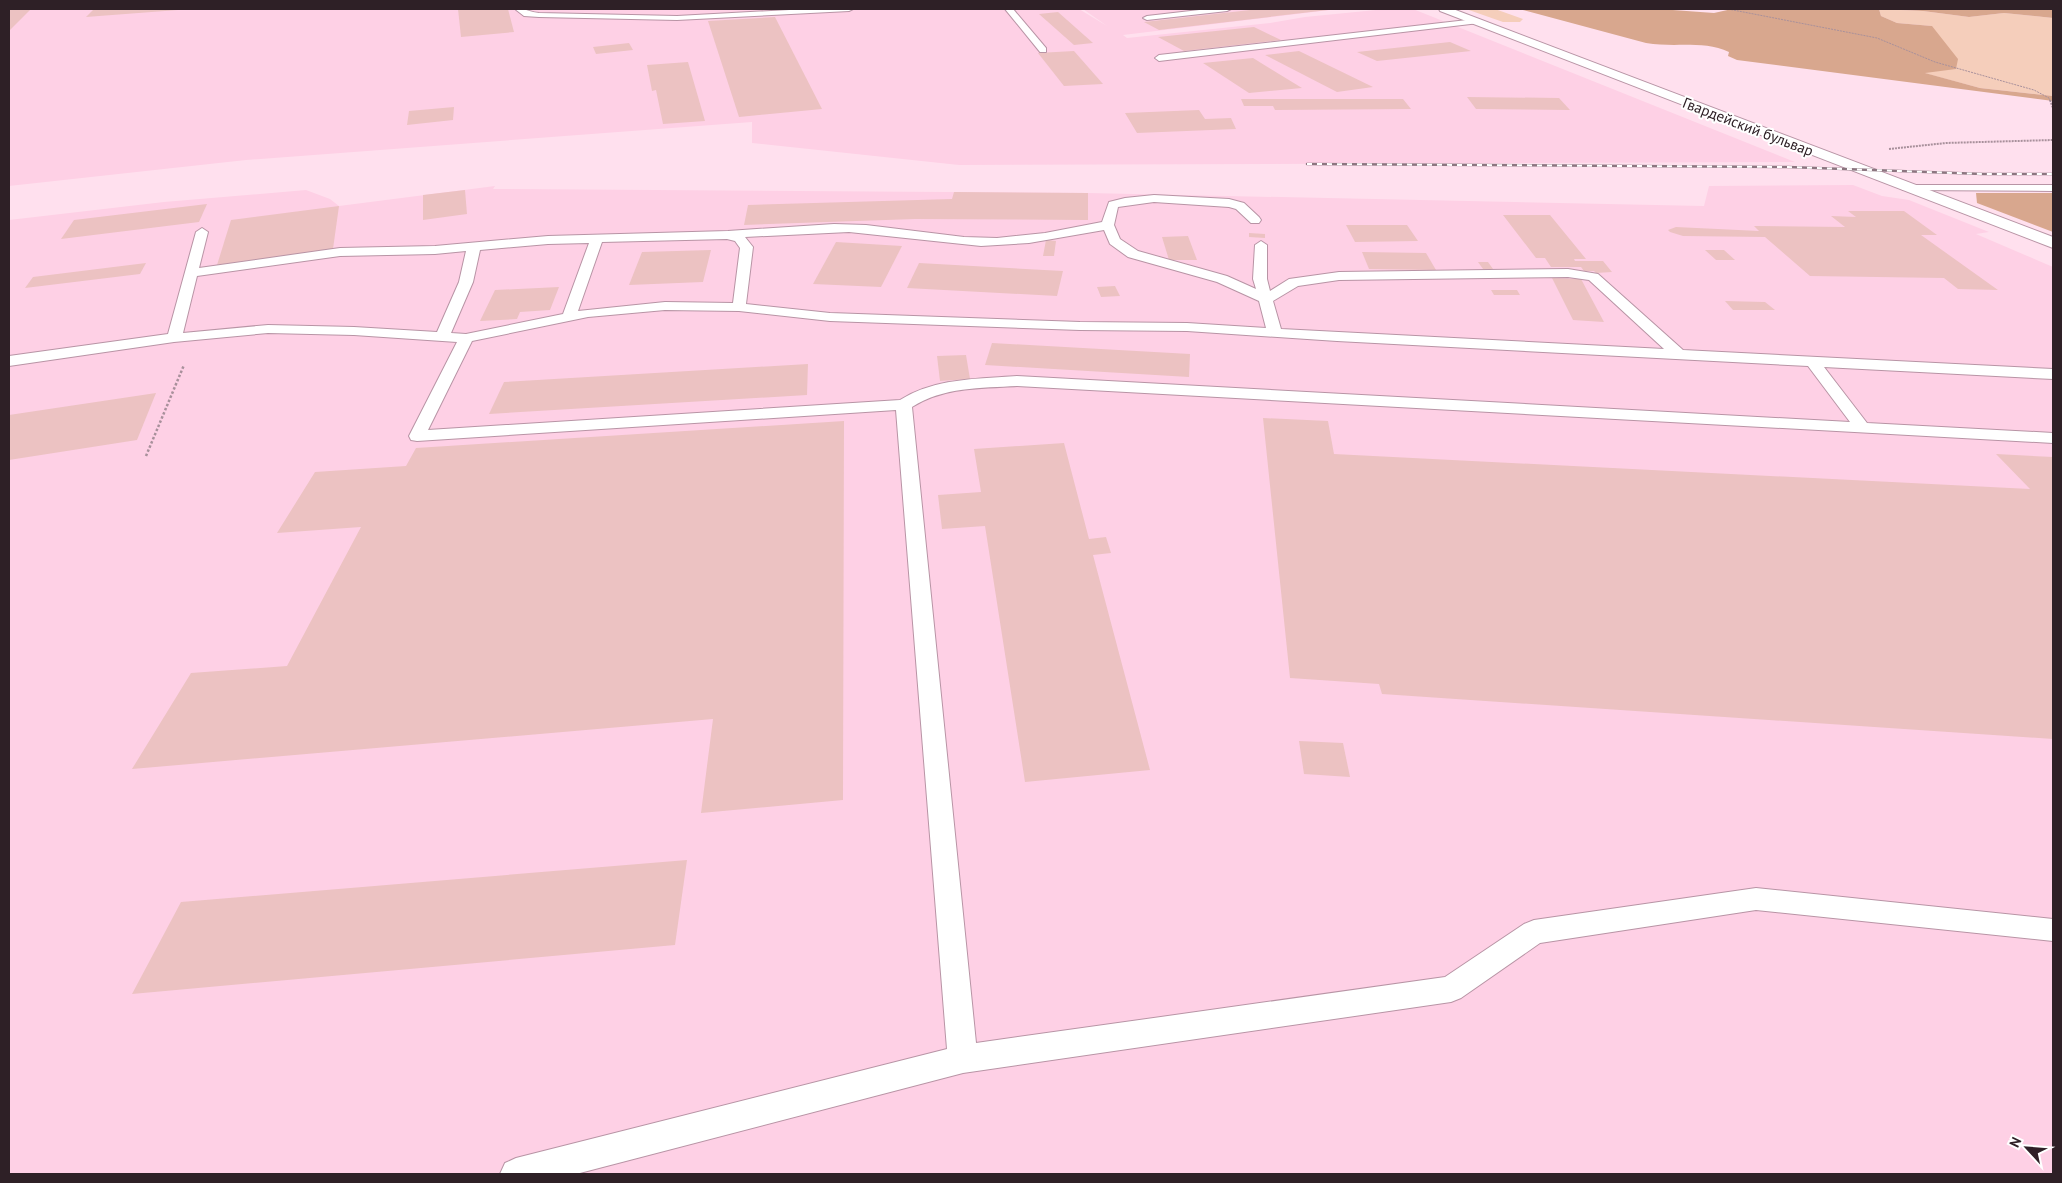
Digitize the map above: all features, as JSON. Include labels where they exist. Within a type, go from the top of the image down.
[{"type":"street","name":"Гвардейский бульвар","points":[[1444,9],[2053,243]]},
{"type":"lane","points":[[519,9],[533,15],[568,17],[677,18],[849,9]]},
{"type":"lane","points":[[600,9],[606,16]]},
{"type":"lane","points":[[1009,9],[1043,50]]},
{"type":"lane","points":[[1147,18],[1227,9]]},
{"type":"lane","points":[[1159,58],[1476,21]]},
{"type":"lane","points":[[1908,188],[2053,188]]},
{"type":"lane","points":[[1255,220],[1240,206],[1229,203],[1141,199],[1122,201],[1113,205],[1108,225],[1115,241],[1133,254],[1222,280],[1266,299]]},
{"type":"lane","points":[[191,274],[340,252],[435,250],[548,240],[726,235],[847,228],[948,239],[1003,241],[1052,237],[1108,225]]},
{"type":"lane","points":[[174,338],[202,232]]},
{"type":"lane","points":[[726,235],[740,238],[747,247],[739,307]]},
{"type":"lane","points":[[569,317],[597,238]]},
{"type":"lane","points":[[1261,245],[1260,279],[1275,333]]},
{"type":"lane","points":[[442,337],[466,282],[474,246]]},
{"type":"lane","points":[[1266,299],[1294,282],[1339,276],[1568,273],[1593,277],[1679,355]]},
{"type":"lane","points":[[9,361],[174,338],[268,329],[354,331],[466,338],[588,313],[665,306],[739,307],[830,317],[1080,326],[1187,326],[1275,333],[2046,373],[2053,386]]},
{"type":"lane","points":[[466,338],[417,436],[904,406],[913,398],[936,389],[1017,381],[2053,438]]},
{"type":"lane","points":[[1812,361],[1862,427]]},
{"type":"lane","points":[[904,406],[964,1059]]},
{"type":"lane","points":[[516,1174],[964,1059],[1451,989],[1534,932],[1756,899],[2053,930]]},
{"type":"path","points":[[1728,9],[1878,38],[1935,62],[2034,90],[2049,98],[2053,108]]},
{"type":"path","points":[[1888,149],[1946,143],[2053,140]]},
{"type":"path","points":[[146,456],[195,336]]},
{"type":"shaded area","points":[[9,9],[1079,9],[1107,26],[1083,9],[1338,9],[1123,35],[1127,38],[1270,23],[1305,17],[1386,9],[1413,9],[1795,162],[959,165],[752,143],[752,122],[246,160],[9,186]]},
{"type":"shaded area","points":[[1466,9],[1495,9],[1523,19],[1520,22],[1503,22]]},
{"type":"shaded area","points":[[1519,9],[1659,9],[1714,13],[1732,9],[1879,9],[1881,16],[1897,23],[1932,26],[1958,59],[1956,69],[1925,73],[1980,88],[2053,96],[2053,101],[1737,60],[1728,56],[1729,52],[1719,48],[1699,45],[1646,43]]},
{"type":"shaded area","points":[[1879,9],[1923,11],[1969,17],[2004,13],[2053,18],[2053,96],[1980,88],[1924,73],[1932,26],[1897,23],[1881,16]]},
{"type":"shaded area","points":[[1879,9],[2053,9],[2053,18],[2004,13],[1969,17],[1923,11]]},
{"type":"shaded area","points":[[1853,185],[1882,196],[1909,200],[1989,232],[1976,234],[2053,267],[2053,1174],[9,1174],[9,220],[164,202],[306,190],[330,199],[339,206],[495,186],[493,189],[1088,193],[1704,206],[1709,186]]},
{"type":"shaded area","points":[[1976,193],[2053,193],[2053,232],[1977,203]]},
{"type":"building","points":[[9,9],[31,9],[9,31]]},
{"type":"building","points":[[94,9],[178,9],[178,10],[86,17]]},
{"type":"building","points":[[458,9],[508,9],[514,32],[461,37]]},
{"type":"building","points":[[1259,9],[1328,10],[1159,30],[1144,22]]},
{"type":"building","points":[[1058,12],[1093,43],[1074,45],[1039,14]]},
{"type":"building","points":[[775,17],[822,109],[739,117],[708,21]]},
{"type":"building","points":[[1254,27],[1281,40],[1184,51],[1158,37]]},
{"type":"building","points":[[1450,42],[1471,51],[1377,61],[1357,52]]},
{"type":"building","points":[[629,43],[633,50],[596,54],[593,47]]},
{"type":"building","points":[[1074,51],[1103,84],[1064,86],[1038,53]]},
{"type":"building","points":[[1299,51],[1373,87],[1337,92],[1265,55]]},
{"type":"building","points":[[1253,58],[1302,88],[1249,93],[1203,63]]},
{"type":"building","points":[[688,62],[705,121],[663,124],[656,90],[652,91],[647,65]]},
{"type":"building","points":[[1467,97],[1559,98],[1570,110],[1476,109]]},
{"type":"building","points":[[1241,99],[1403,99],[1411,109],[1275,110],[1273,106],[1244,106]]},
{"type":"building","points":[[454,107],[453,120],[407,125],[409,111]]},
{"type":"building","points":[[1199,110],[1205,119],[1231,118],[1236,129],[1137,133],[1125,113]]},
{"type":"building","points":[[465,190],[467,214],[423,220],[423,195]]},
{"type":"building","points":[[954,192],[1088,193],[1088,220],[915,219],[744,225],[748,205],[952,199]]},
{"type":"building","points":[[207,204],[199,222],[61,239],[74,220]]},
{"type":"building","points":[[339,206],[333,249],[217,265],[231,220]]},
{"type":"building","points":[[1848,211],[1904,211],[1937,235],[1921,235],[1998,290],[1958,289],[1944,278],[1810,276],[1765,237],[1683,236],[1668,230],[1676,227],[1759,231],[1754,226],[1845,227],[1831,216],[1856,217]]},
{"type":"building","points":[[1503,215],[1550,215],[1586,259],[1574,259],[1575,261],[1603,261],[1612,272],[1596,273],[1594,271],[1584,271],[1581,267],[1551,267],[1545,258],[1536,258]]},
{"type":"building","points":[[1346,225],[1407,225],[1418,241],[1355,242]]},
{"type":"building","points":[[1249,233],[1265,234],[1265,238],[1249,237]]},
{"type":"building","points":[[1188,236],[1197,260],[1169,260],[1162,237]]},
{"type":"building","points":[[1046,240],[1056,241],[1054,256],[1043,256]]},
{"type":"building","points":[[836,242],[902,246],[881,287],[813,284]]},
{"type":"building","points":[[711,250],[703,282],[629,285],[642,252]]},
{"type":"building","points":[[1705,250],[1724,250],[1735,260],[1716,260]]},
{"type":"building","points":[[1362,252],[1426,253],[1436,270],[1369,269]]},
{"type":"building","points":[[1478,262],[1488,262],[1493,269],[1483,269]]},
{"type":"building","points":[[146,263],[140,274],[25,288],[33,277]]},
{"type":"building","points":[[919,263],[1063,271],[1057,296],[907,288]]},
{"type":"building","points":[[1552,278],[1581,279],[1604,322],[1573,320]]},
{"type":"building","points":[[1115,286],[1120,296],[1101,297],[1097,287]]},
{"type":"building","points":[[559,287],[550,310],[520,312],[517,319],[480,321],[495,290]]},
{"type":"building","points":[[1491,290],[1517,290],[1520,295],[1494,295]]},
{"type":"building","points":[[1725,301],[1765,302],[1775,310],[1733,310]]},
{"type":"building","points":[[992,343],[1190,354],[1189,377],[985,365]]},
{"type":"building","points":[[966,355],[970,379],[940,381],[937,356]]},
{"type":"building","points":[[808,364],[807,395],[489,414],[504,382]]},
{"type":"building","points":[[156,393],[137,440],[9,460],[9,415]]},
{"type":"building","points":[[1263,418],[1328,421],[1334,454],[2030,489],[1996,454],[2053,457],[2053,739],[1382,694],[1379,684],[1290,678]]},
{"type":"building","points":[[844,421],[843,800],[701,813],[713,719],[132,769],[191,673],[287,666],[361,527],[277,533],[315,472],[406,466],[416,448]]},
{"type":"building","points":[[1064,443],[1089,539],[1106,537],[1111,553],[1093,555],[1150,770],[1025,782],[985,526],[942,529],[938,495],[981,492],[974,449]]},
{"type":"building","points":[[1299,741],[1343,743],[1350,777],[1304,774]]},
{"type":"building","points":[[687,860],[675,945],[132,994],[181,902]]},
{"type":"railway","points":[[1307,164],[1788,167],[1983,174],[2053,174]]}]
